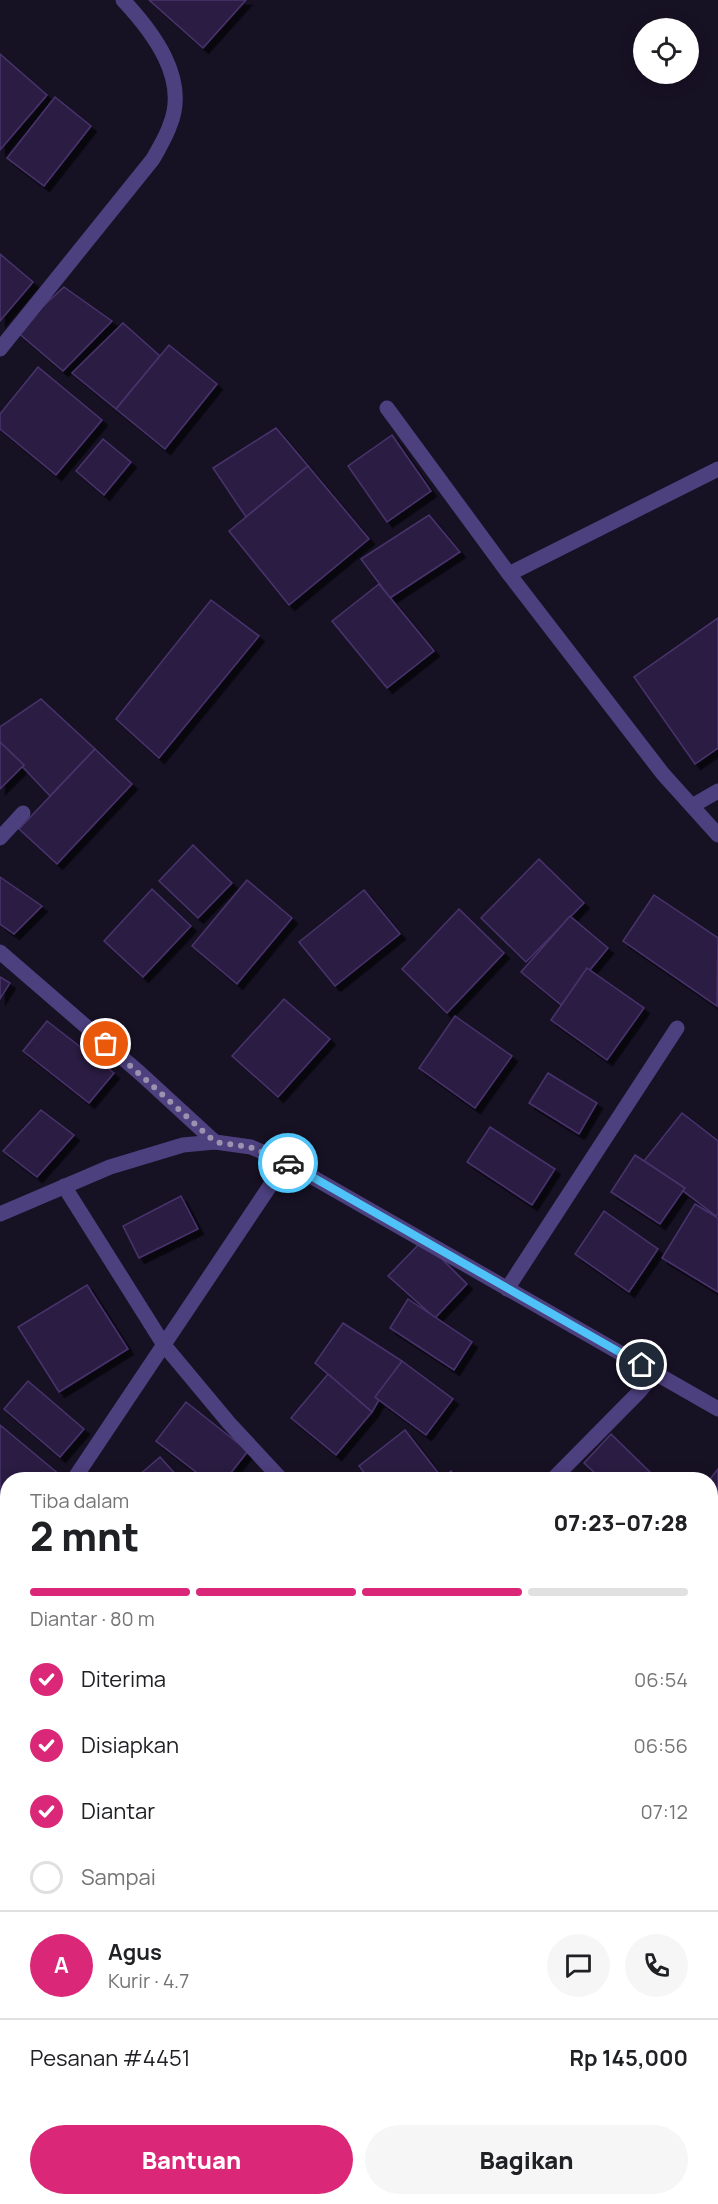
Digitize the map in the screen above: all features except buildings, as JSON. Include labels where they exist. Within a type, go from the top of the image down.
[{"type":"street","points":[[0,349],[153,159],[171,124],[176,98],[171,68],[143,21],[123,0]]},
{"type":"street","points":[[387,408],[509,574],[663,774],[718,836]]},
{"type":"street","points":[[509,574],[718,469]]},
{"type":"street","points":[[692,806],[718,791]]},
{"type":"street","points":[[0,838],[23,813]]},
{"type":"street","points":[[0,952],[141,1074],[215,1142]]},
{"type":"street","points":[[507,1289],[676,1028]]},
{"type":"street","points":[[0,1214],[110,1167],[183,1145],[215,1142],[250,1147],[286,1162],[718,1408]]},
{"type":"street","points":[[79,1472],[286,1162]]},
{"type":"street","points":[[64,1186],[164,1345],[274,1472]]},
{"type":"street","points":[[560,1472],[655,1373]]},
{"type":"way so far","points":[[106,1044],[215,1142],[250,1147],[288,1163]]},
{"type":"route","points":[[288,1163],[642,1365]]}]
